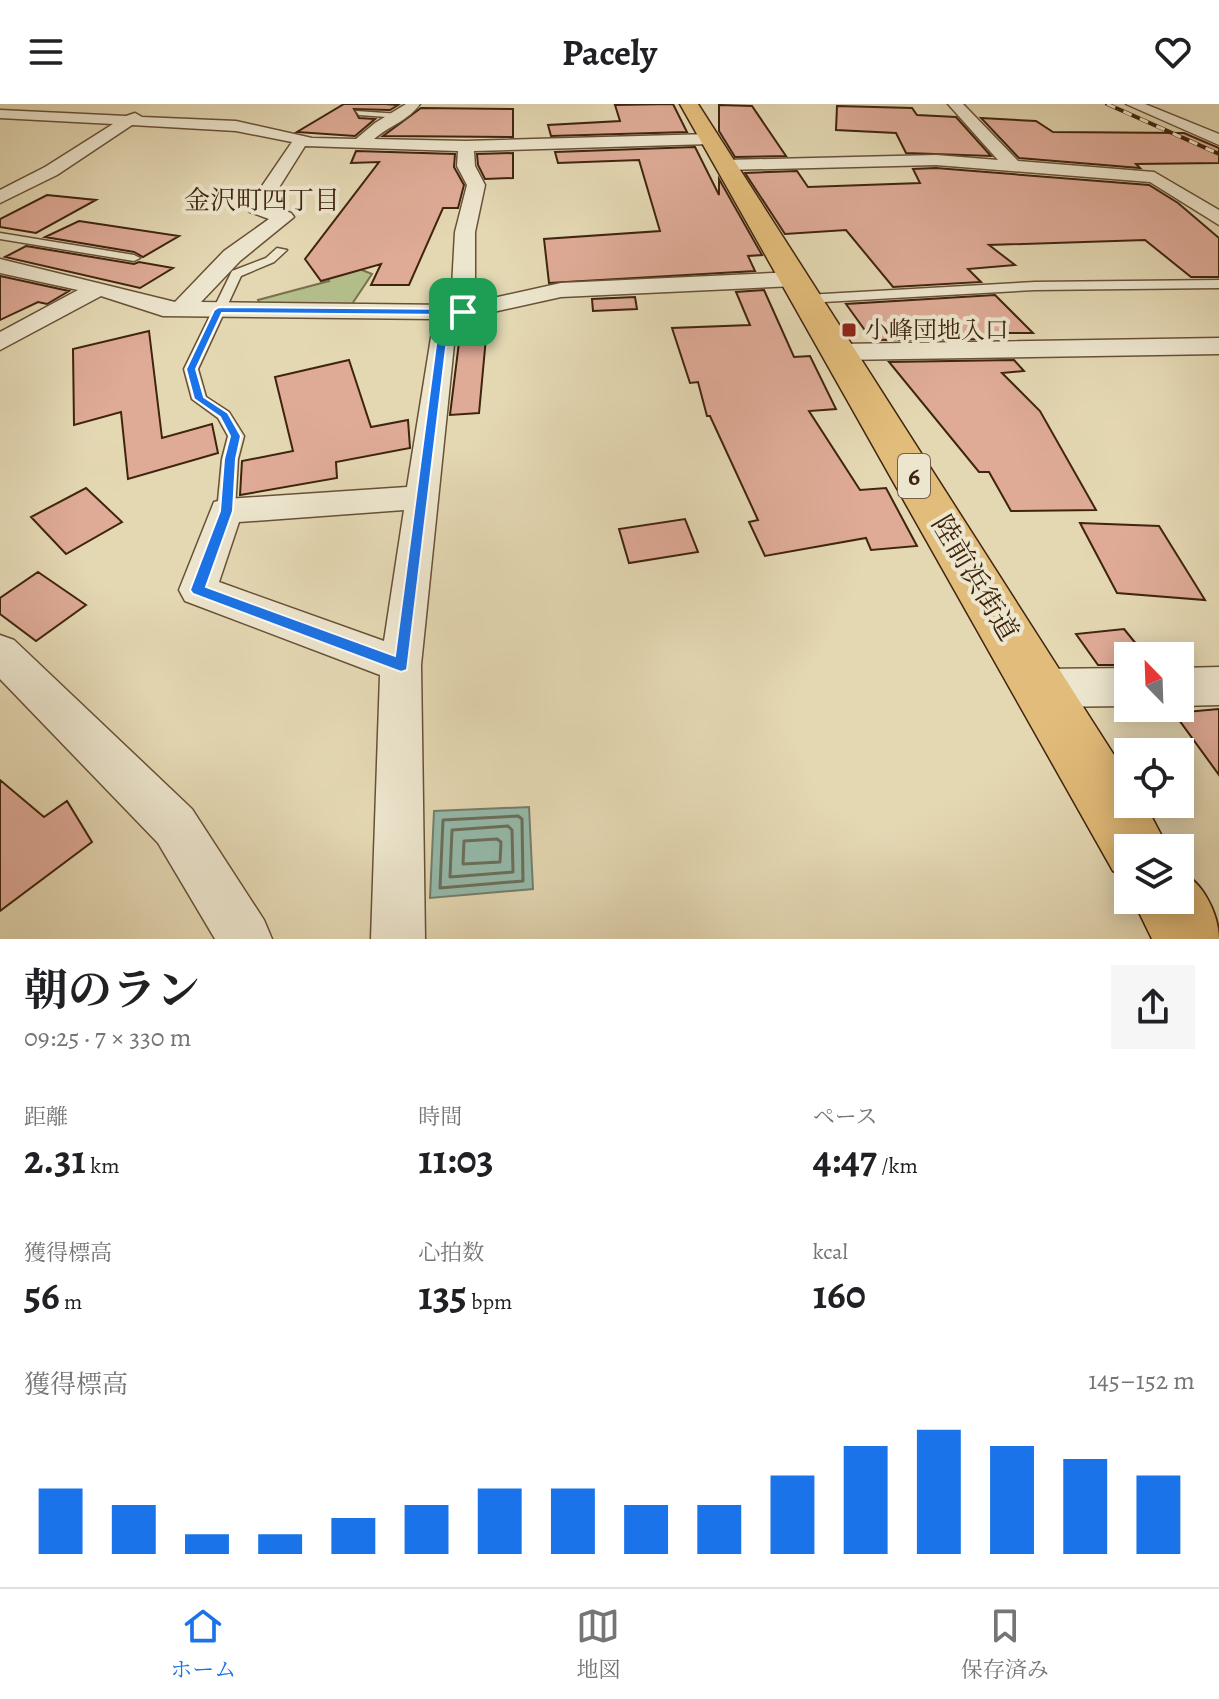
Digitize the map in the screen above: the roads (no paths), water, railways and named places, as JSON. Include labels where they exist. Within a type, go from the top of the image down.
[{"type":"highway","name":"陸前浜街道","points":[[689,104],[1128,834]]},
{"type":"highway","points":[[1176,914],[1191,939]]},
{"type":"street","points":[[120,104],[137,119]]},
{"type":"street","points":[[360,144],[413,104]]},
{"type":"street","points":[[955,104],[1012,165]]},
{"type":"street","points":[[1133,104],[1219,140]]},
{"type":"street","points":[[0,114],[236,126],[311,143],[936,160],[1154,177],[1219,219]]},
{"type":"street","points":[[0,197],[51,171],[137,119]]},
{"type":"street","points":[[182,309],[232,256],[284,217],[257,208],[302,139]]},
{"type":"street","points":[[463,312],[465,222],[476,185],[466,166],[466,146]]},
{"type":"street","points":[[0,266],[99,288],[163,309],[463,312],[561,290],[800,289]]},
{"type":"street","points":[[0,342],[99,288]]},
{"type":"street","points":[[398,939],[401,665],[444,322],[463,312]]},
{"type":"street","points":[[840,352],[1219,346]]},
{"type":"street","points":[[401,665],[198,590],[226,511],[424,497]]},
{"type":"street","points":[[0,652],[175,826],[245,939]]},
{"type":"street","points":[[1194,687],[1219,686]]},
{"type":"street","points":[[1041,688],[1114,687]]},
{"type":"lane","points":[[360,112],[400,116]]},
{"type":"lane","points":[[0,236],[134,258]]},
{"type":"lane","points":[[226,511],[230,459],[236,436],[224,415],[199,399],[191,369],[236,274],[270,260],[281,250]]},
{"type":"lane","points":[[800,289],[1219,284]]},
{"type":"water","points":[[529,807],[533,889],[430,898],[434,811]]},
{"type":"railway","points":[[1107,104],[1219,154]]},
{"type":"place","name":"小峰団地入口","points":[[849,330]]},
{"type":"district","name":"金沢町四丁目","points":[[262,200]]}]
